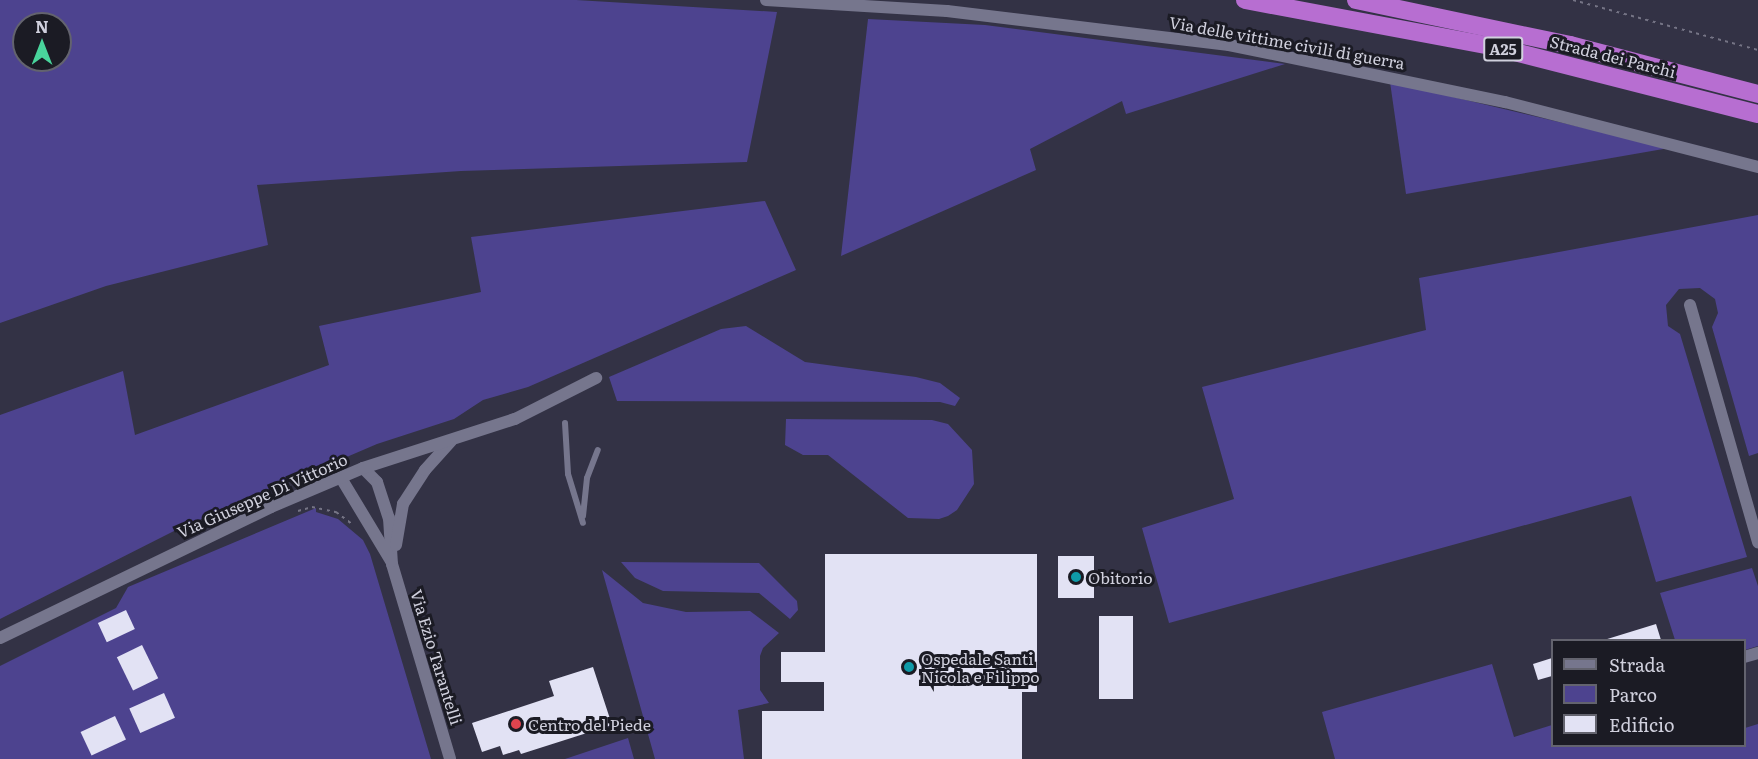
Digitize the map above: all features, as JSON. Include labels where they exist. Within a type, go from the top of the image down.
[{"type":"highway","name":"Strada dei Parchi","points":[[1245,0],[1495,47],[1758,114]]},
{"type":"highway","name":"Strada dei Parchi","points":[[1356,0],[1570,45],[1758,94]]},
{"type":"street","name":"Via delle vittime civili di guerra","points":[[766,0],[947,11],[1229,45],[1505,102],[1758,167]]},
{"type":"street","points":[[1690,304],[1758,542]]},
{"type":"street","name":"Via Giuseppe Di Vittorio","points":[[0,638],[113,580],[340,478],[363,468],[547,406],[596,378]]},
{"type":"street","points":[[392,564],[403,504],[425,470],[452,439]]},
{"type":"street","points":[[363,468],[377,482],[388,518],[392,564]]},
{"type":"street","points":[[340,478],[392,564]]},
{"type":"street","name":"Via Ezio Tarantelli","points":[[392,564],[450,759]]},
{"type":"lane","points":[[565,423],[568,474],[583,523],[587,478],[598,450]]},
{"type":"path","points":[[1573,0],[1758,50]]},
{"type":"path","points":[[296,512],[312,507],[336,512],[358,529]]},
{"type":"green space","points":[[0,0],[576,0],[777,12],[747,162],[461,171],[257,185],[268,245],[106,286],[0,323]]},
{"type":"green space","points":[[868,19],[985,25],[1285,64],[1126,114],[1122,101],[1030,149],[1036,170],[841,256]]},
{"type":"green space","points":[[1390,82],[1669,148],[1406,194]]},
{"type":"green space","points":[[765,201],[796,270],[528,387],[483,400],[454,419],[377,444],[176,530],[0,619],[0,415],[123,371],[135,435],[329,365],[319,326],[481,292],[471,237]]},
{"type":"green space","points":[[1758,215],[1758,453],[1749,456],[1712,327],[1718,313],[1715,299],[1700,288],[1679,289],[1666,305],[1668,326],[1680,334],[1747,557],[1656,582],[1631,496],[1169,623],[1142,528],[1234,499],[1202,387],[1426,330],[1419,278]]},
{"type":"green space","points":[[746,326],[805,362],[916,377],[940,383],[960,398],[955,406],[940,402],[617,401],[609,377],[721,329]]},
{"type":"green space","points":[[786,419],[932,420],[948,424],[972,450],[974,484],[957,510],[948,516],[939,519],[908,518],[828,455],[803,455],[785,445]]},
{"type":"green space","points":[[316,508],[316,512],[338,519],[363,540],[370,554],[431,759],[0,759],[0,666],[116,608],[128,587]]},
{"type":"green space","points":[[621,562],[759,563],[797,601],[798,610],[790,619],[759,593],[663,591],[635,578]]},
{"type":"green space","points":[[1752,568],[1758,586],[1758,646],[1746,650],[1746,639],[1675,639],[1660,593]]},
{"type":"green space","points":[[602,570],[643,603],[686,612],[750,611],[779,633],[763,648],[760,656],[760,690],[769,703],[738,710],[744,759],[655,759]]},
{"type":"green space","points":[[1492,664],[1514,737],[1551,725],[1551,747],[1746,747],[1746,728],[1758,724],[1758,759],[1335,759],[1322,712]]},
{"type":"green space","points":[[628,738],[634,759],[565,759]]},
{"type":"building","name":"Ospedale Santi Nicola e Filippo","points":[[825,554],[1037,554],[1037,692],[1022,692],[1022,759],[762,759],[762,711],[824,711],[824,682],[781,682],[781,652],[825,652]]},
{"type":"building","name":"Obitorio","points":[[1058,556],[1094,556],[1094,598],[1058,598]]},
{"type":"building","points":[[126,610],[135,629],[107,642],[98,623]]},
{"type":"building","points":[[1099,616],[1133,616],[1133,699],[1099,699]]},
{"type":"building","points":[[1656,624],[1661,639],[1607,639]]},
{"type":"building","points":[[142,645],[158,678],[133,691],[117,657]]},
{"type":"building","points":[[1551,658],[1551,676],[1538,680],[1533,664]]},
{"type":"building","points":[[593,667],[612,725],[521,754],[519,750],[503,755],[500,746],[482,752],[472,723],[554,696],[549,681]]},
{"type":"building","points":[[164,693],[175,718],[140,733],[129,708]]},
{"type":"building","points":[[115,716],[126,740],[92,756],[81,732]]},
{"type":"place","name":"Obitorio","points":[[1076,577]]},
{"type":"place","name":"Ospedale Santi Nicola e Filippo","points":[[909,667]]},
{"type":"place","name":"Centro del Piede","points":[[516,724]]}]
